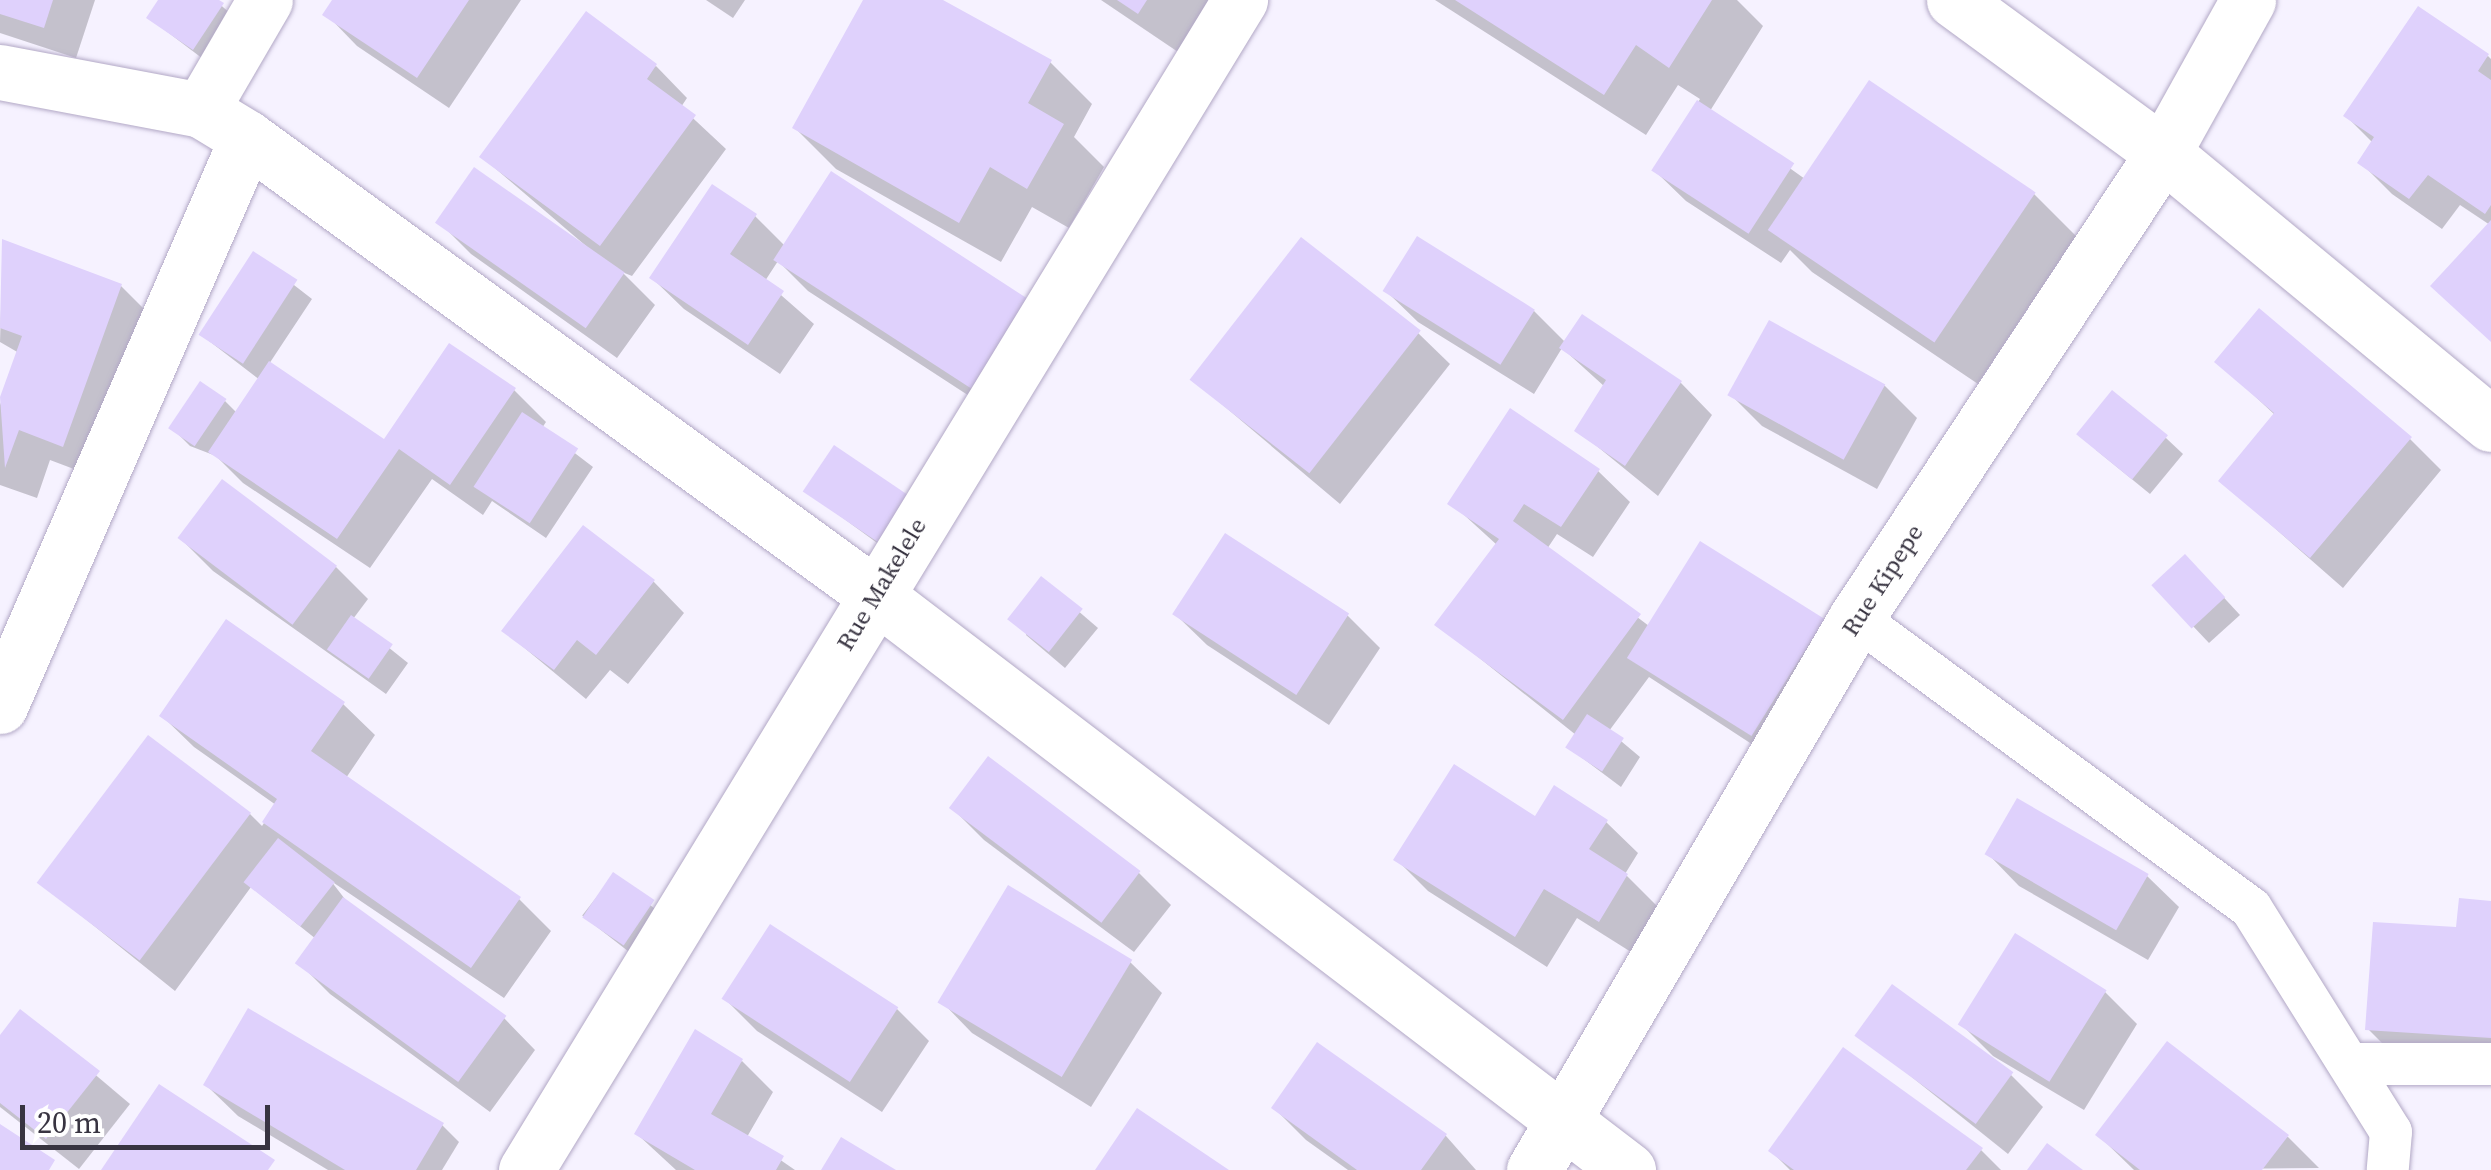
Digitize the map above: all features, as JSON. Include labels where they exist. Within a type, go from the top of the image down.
[{"type":"street","points":[[201,110],[265,0]]},
{"type":"street","name":"Rue Makelele","points":[[526,1170],[1240,0]]},
{"type":"street","points":[[1954,0],[2163,153],[2491,424]]},
{"type":"street","name":"Rue Kipepe","points":[[1534,1170],[1856,618],[2163,153],[2248,0]]},
{"type":"street","points":[[0,72],[201,110],[247,138],[874,594],[1564,1115],[1628,1170]]},
{"type":"street","points":[[0,706],[247,138]]},
{"type":"lane","points":[[1856,618],[2251,908],[2391,1132],[2388,1170]]},
{"type":"lane","points":[[2350,1064],[2491,1064]]},
{"type":"building","points":[[0,0],[53,0],[44,28],[0,14]]},
{"type":"building","points":[[158,0],[224,3],[193,50],[146,18]]},
{"type":"building","points":[[332,0],[469,0],[417,78],[322,15]]},
{"type":"building","points":[[863,0],[943,0],[1052,60],[1028,103],[1064,124],[1027,189],[990,167],[959,223],[792,128]]},
{"type":"building","points":[[1117,0],[1147,0],[1138,14]]},
{"type":"building","points":[[1455,0],[1712,0],[1669,68],[1636,45],[1604,95]]},
{"type":"building","points":[[2418,6],[2489,54],[2478,71],[2491,80],[2491,205],[2485,214],[2428,175],[2409,199],[2357,163],[2374,137],[2343,116]]},
{"type":"building","points":[[586,11],[657,64],[647,79],[696,115],[600,246],[479,157]]},
{"type":"building","points":[[1869,80],[2036,192],[1934,342],[1768,230]]},
{"type":"building","points":[[1697,100],[1794,163],[1749,234],[1651,170]]},
{"type":"building","points":[[474,167],[625,273],[586,328],[435,223]]},
{"type":"building","points":[[831,171],[1029,300],[971,388],[773,260]]},
{"type":"building","points":[[712,184],[757,214],[730,254],[784,291],[748,345],[649,278]]},
{"type":"building","points":[[2491,220],[2491,342],[2430,286]]},
{"type":"building","points":[[1417,236],[1535,310],[1500,365],[1383,291]]},
{"type":"building","points":[[1301,237],[1421,331],[1309,473],[1190,380]]},
{"type":"building","points":[[2,239],[122,284],[63,447],[19,430],[5,468],[0,397],[22,336],[0,328]]},
{"type":"building","points":[[253,251],[297,280],[243,364],[199,335]]},
{"type":"building","points":[[2259,308],[2412,437],[2310,558],[2218,481],[2274,413],[2214,362]]},
{"type":"building","points":[[1582,314],[1682,381],[1625,466],[1574,431],[1606,380],[1559,348]]},
{"type":"building","points":[[1769,320],[1885,384],[1844,460],[1727,395]]},
{"type":"building","points":[[449,343],[516,388],[450,485],[399,449],[337,539],[208,452],[269,361],[384,439]]},
{"type":"building","points":[[200,381],[227,399],[195,446],[168,428]]},
{"type":"building","points":[[2112,390],[2168,435],[2132,480],[2076,434]]},
{"type":"building","points":[[1510,408],[1600,469],[1561,527],[1524,504],[1513,521],[1641,614],[1563,720],[1434,625],[1499,539],[1447,504]]},
{"type":"building","points":[[522,412],[578,448],[530,523],[474,487]]},
{"type":"building","points":[[834,445],[924,505],[892,552],[803,491]]},
{"type":"building","points":[[222,479],[337,566],[292,625],[177,538]]},
{"type":"building","points":[[583,525],[655,580],[596,655],[577,640],[554,670],[501,631]]},
{"type":"building","points":[[1225,533],[1349,614],[1296,695],[1172,614]]},
{"type":"building","points":[[1700,541],[1825,619],[1752,736],[1627,658]]},
{"type":"building","points":[[2185,554],[2225,597],[2192,629],[2151,585]]},
{"type":"building","points":[[1041,576],[1083,609],[1049,652],[1007,619]]},
{"type":"building","points":[[351,615],[393,644],[369,679],[327,649]]},
{"type":"building","points":[[226,619],[345,702],[311,751],[521,897],[471,968],[262,822],[277,799],[159,716]]},
{"type":"building","points":[[1587,714],[1624,738],[1602,772],[1565,748]]},
{"type":"building","points":[[148,735],[251,813],[140,960],[37,883]]},
{"type":"building","points":[[988,756],[1141,871],[1101,923],[949,808]]},
{"type":"building","points":[[1454,764],[1535,816],[1554,785],[1608,820],[1589,849],[1628,874],[1599,922],[1544,889],[1515,937],[1393,860]]},
{"type":"building","points":[[2017,798],[2149,874],[2116,930],[1984,854]]},
{"type":"building","points":[[278,838],[335,882],[300,926],[244,882]]},
{"type":"building","points":[[613,872],[654,900],[624,946],[582,918]]},
{"type":"building","points":[[1008,885],[1132,960],[1062,1077],[937,1002]]},
{"type":"building","points":[[343,897],[506,1016],[458,1082],[295,963]]},
{"type":"building","points":[[2459,898],[2491,901],[2491,1038],[2365,1030],[2373,922],[2456,927]]},
{"type":"building","points":[[770,924],[898,1007],[850,1082],[722,999]]},
{"type":"building","points":[[2015,933],[2107,990],[2049,1082],[1958,1025]]},
{"type":"building","points":[[1892,984],[2013,1072],[1976,1124],[1854,1036]]},
{"type":"building","points":[[248,1008],[444,1123],[416,1170],[345,1170],[203,1085]]},
{"type":"building","points":[[20,1009],[100,1071],[46,1139],[0,1103],[0,1035]]},
{"type":"building","points":[[695,1029],[743,1059],[711,1114],[784,1156],[776,1170],[695,1170],[634,1134]]},
{"type":"building","points":[[2167,1041],[2289,1135],[2262,1170],[2140,1170],[2095,1135]]},
{"type":"building","points":[[1317,1042],[1447,1134],[1421,1170],[1357,1170],[1271,1108]]},
{"type":"building","points":[[1843,1047],[1983,1148],[1966,1170],[1794,1170],[1768,1151]]},
{"type":"building","points":[[159,1084],[275,1160],[268,1170],[101,1170]]},
{"type":"building","points":[[1137,1108],[1229,1170],[1095,1170]]},
{"type":"building","points":[[0,1124],[55,1160],[49,1170],[0,1170]]},
{"type":"building","points":[[841,1137],[896,1170],[821,1170]]},
{"type":"building","points":[[2047,1143],[2083,1170],[2027,1170]]}]
